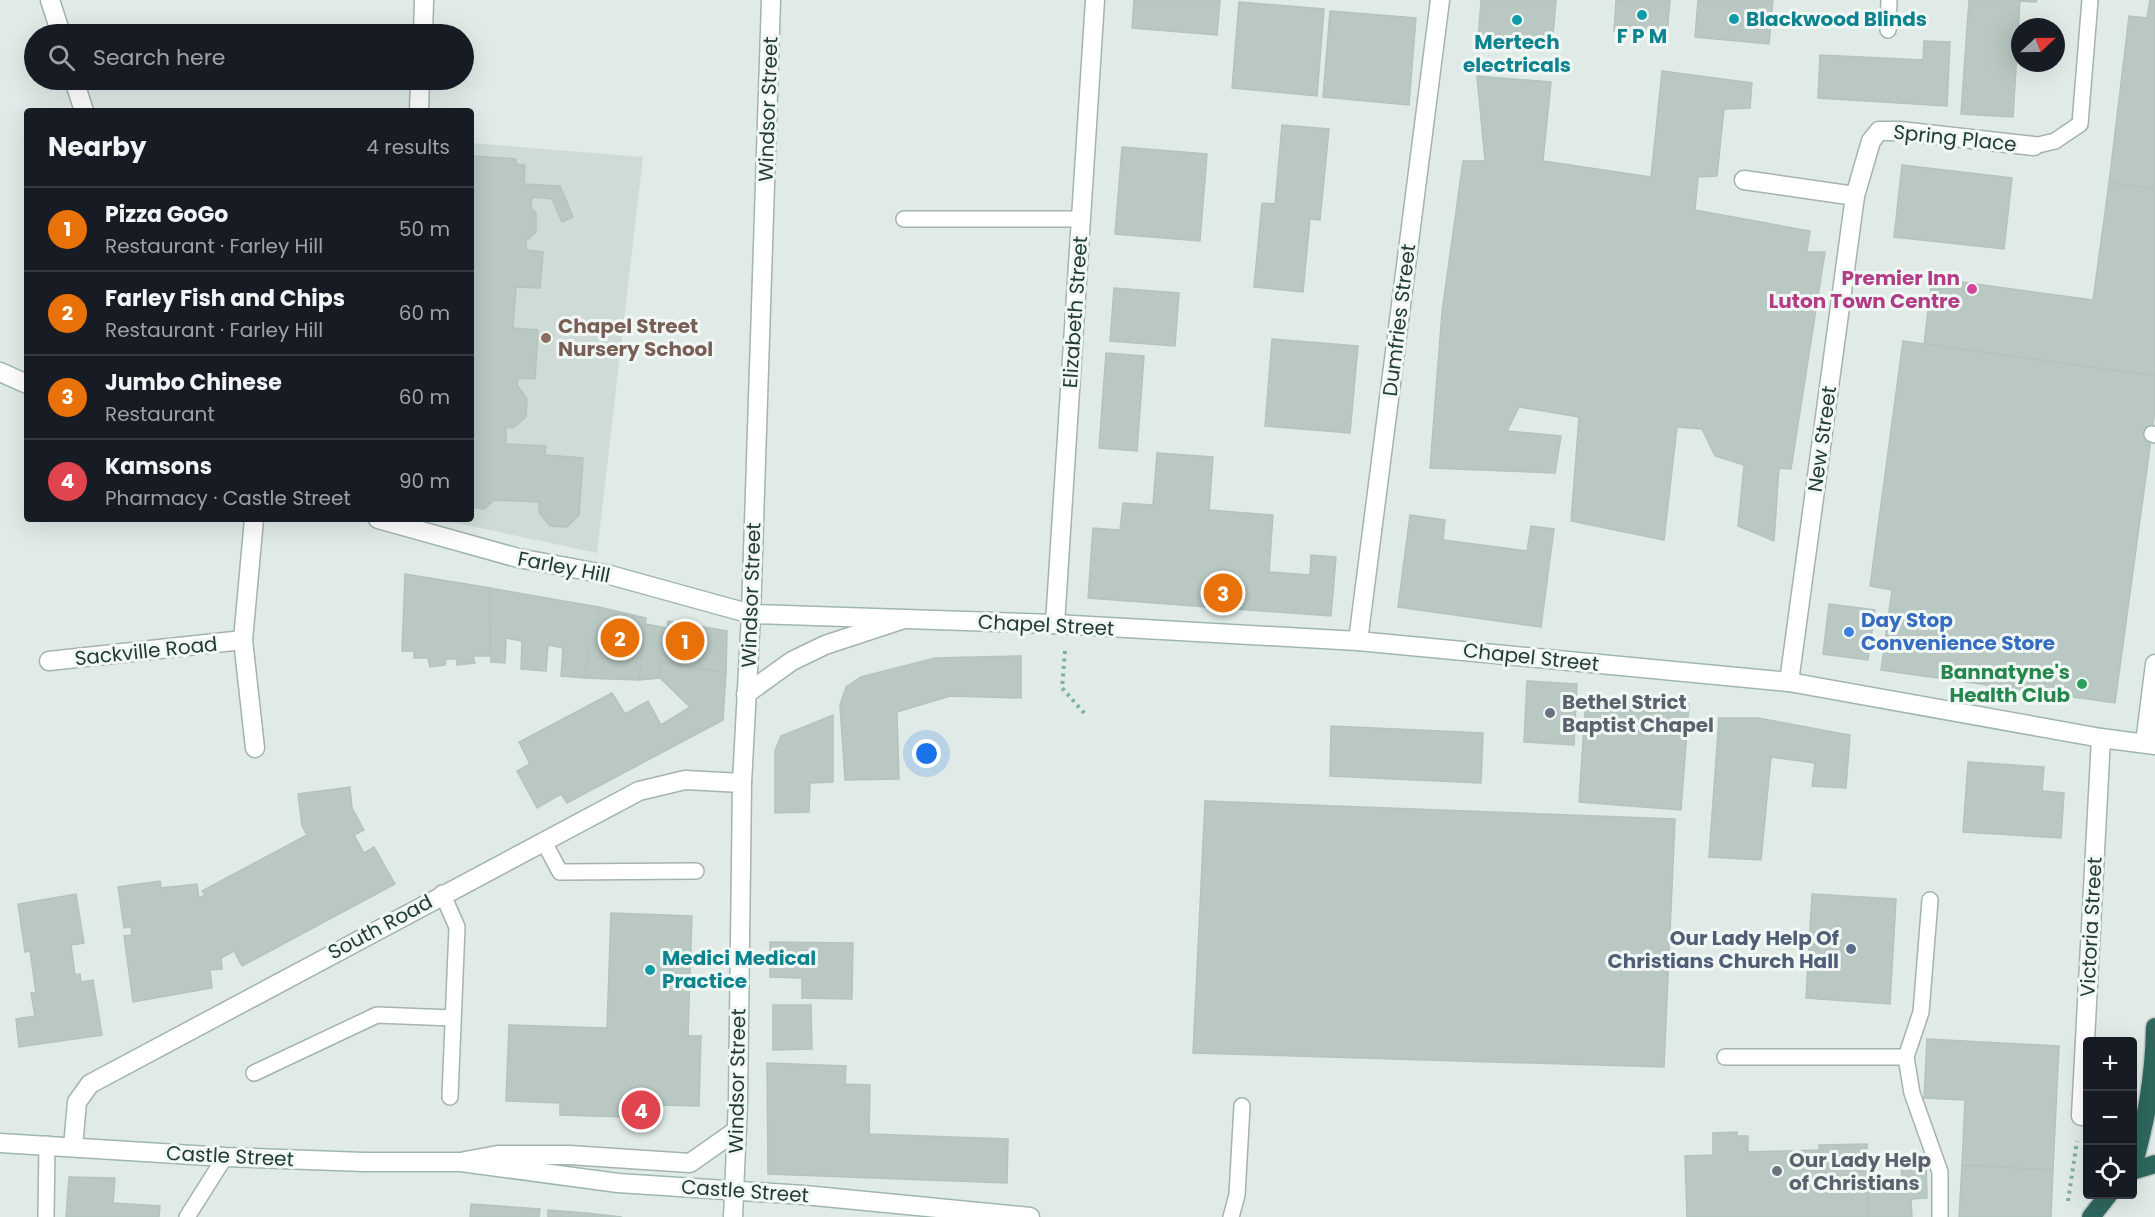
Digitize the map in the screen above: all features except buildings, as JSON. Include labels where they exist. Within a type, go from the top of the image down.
[{"type":"highway","points":[[2137,1156],[2150,1106],[2155,1027]]},
{"type":"highway","points":[[2137,1170],[2155,1164]]},
{"type":"highway","points":[[2091,1217],[2105,1199]]},
{"type":"street","points":[[50,0],[58,24]]},
{"type":"street","points":[[423,24],[424,0]]},
{"type":"street","name":"Windsor Street","points":[[733,1217],[737,1130],[742,783],[751,614],[771,0]]},
{"type":"street","name":"Elizabeth Street","points":[[1061,625],[1080,219],[1095,0]]},
{"type":"street","name":"Dumfries Street","points":[[1358,641],[1440,0]]},
{"type":"street","points":[[77,90],[83,108]]},
{"type":"street","points":[[418,108],[419,90]]},
{"type":"street","name":"Spring Place","points":[[1855,196],[1871,141],[1879,131],[1900,131],[2034,146]]},
{"type":"street","points":[[1744,180],[1855,196]]},
{"type":"street","name":"New Street","points":[[1789,682],[1855,196]]},
{"type":"street","points":[[0,372],[24,383]]},
{"type":"street","name":"Sackville Road","points":[[254,522],[243,640],[255,748]]},
{"type":"street","name":"Farley Hill","points":[[402,523],[518,558],[610,575],[751,614]]},
{"type":"street","name":"Chapel Street","points":[[751,614],[1061,625],[1358,641],[1789,682],[2101,738],[2150,744]]},
{"type":"street","name":"Chapel Street","points":[[746,694],[794,660],[825,645],[902,619]]},
{"type":"street","name":"Sackville Road","points":[[49,661],[243,640]]},
{"type":"street","points":[[2150,744],[2155,664]]},
{"type":"street","name":"Victoria Street","points":[[2081,1116],[2101,738]]},
{"type":"street","name":"South Road","points":[[74,1146],[77,1102],[90,1084],[442,894],[639,791],[685,780],[742,783]]},
{"type":"street","name":"Castle Street","points":[[460,1162],[498,1155],[569,1155],[690,1163],[737,1130]]},
{"type":"street","name":"Castle Street","points":[[0,1143],[47,1144],[225,1157],[364,1162],[460,1162],[618,1182],[734,1190],[1030,1217]]},
{"type":"lane","points":[[1888,30],[1889,0]]},
{"type":"lane","points":[[2034,146],[2055,141],[2080,124],[2090,0]]},
{"type":"lane","points":[[904,219],[1080,219]]},
{"type":"lane","points":[[544,842],[560,872],[696,872]]},
{"type":"lane","points":[[442,894],[457,927],[450,1097]]},
{"type":"lane","points":[[1930,900],[1921,1012],[1905,1058],[1911,1093],[1940,1172],[1940,1217]]},
{"type":"lane","points":[[254,1073],[377,1015],[452,1018]]},
{"type":"lane","points":[[1725,1057],[1905,1058]]},
{"type":"lane","points":[[1231,1217],[1237,1195],[1242,1106]]},
{"type":"lane","points":[[46,1217],[47,1144]]},
{"type":"lane","points":[[187,1217],[225,1157]]},
{"type":"path","points":[[1061,625],[1062,688],[1086,715]]},
{"type":"path","points":[[2067,1206],[2081,1116]]},
{"type":"shaded area","name":"Chapel Street Nursery School","points":[[474,143],[643,157],[597,553],[452,522],[474,522]]},
{"type":"place","name":"F P M","points":[[1642,15]]},
{"type":"place","name":"Blackwood Blinds","points":[[1734,19]]},
{"type":"place","name":"Mertech electricals","points":[[1517,20]]},
{"type":"place","name":"Premier Inn Luton Town Centre","points":[[1972,289]]},
{"type":"place","name":"Chapel Street Nursery School","points":[[546,338]]},
{"type":"place","name":"Jumbo Chinese","points":[[1223,593]]},
{"type":"place","name":"Day Stop Convenience Store","points":[[1849,632]]},
{"type":"place","name":"Farley Fish and Chips","points":[[620,638]]},
{"type":"place","name":"Pizza GoGo","points":[[685,641]]},
{"type":"place","name":"Bannatyne's Health Club","points":[[2082,684]]},
{"type":"place","name":"Bethel Strict Baptist Chapel","points":[[1550,713]]},
{"type":"place","name":"Our Lady Help Of Christians Church Hall","points":[[1851,949]]},
{"type":"place","name":"Medici Medical Practice","points":[[650,970]]},
{"type":"place","name":"Kamsons","points":[[641,1110]]},
{"type":"place","name":"Our Lady Help of Christians","points":[[1777,1171]]}]
